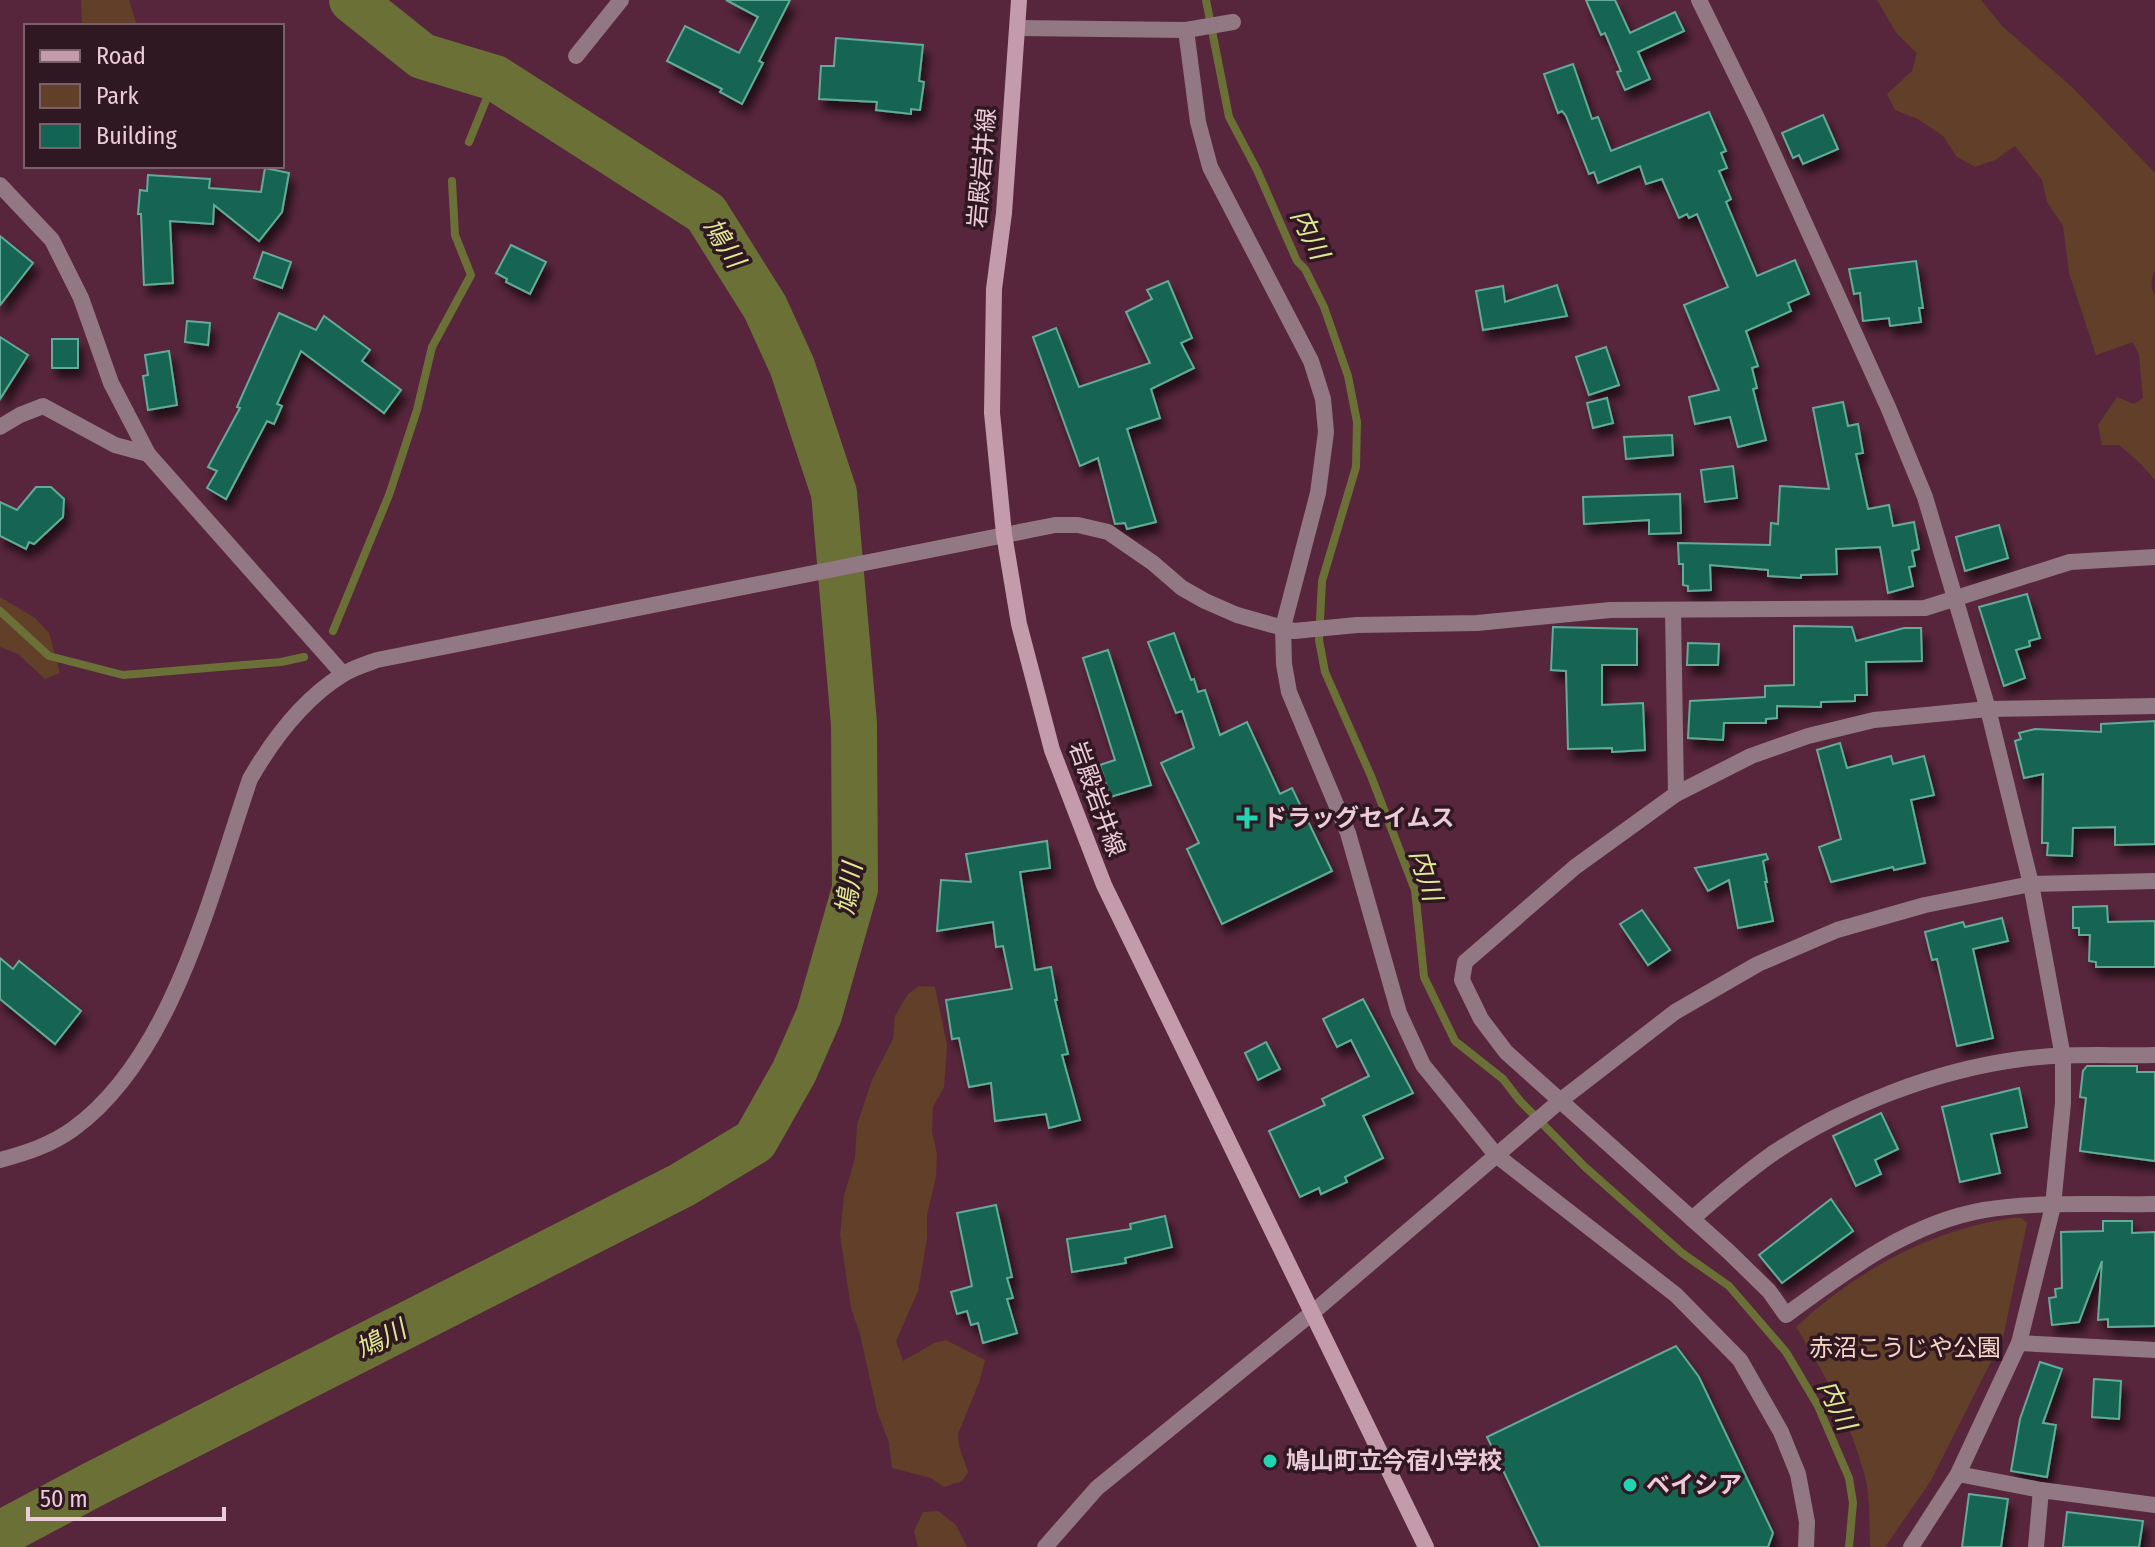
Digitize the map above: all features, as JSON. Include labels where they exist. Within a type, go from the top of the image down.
[{"type":"main road","name":"岩殿岩井線","points":[[1019,0],[1004,213],[994,289],[992,413],[1004,534],[1019,624],[1052,750],[1104,885],[1426,1547]]},
{"type":"street","points":[[576,56],[621,0]]},
{"type":"street","points":[[1699,0],[1758,120],[1888,407],[1925,497],[1988,709],[2031,884],[2063,1057],[2063,1103],[2053,1206],[2019,1343],[1958,1474],[1911,1547]]},
{"type":"street","points":[[1018,28],[1186,30],[1233,22]]},
{"type":"street","points":[[1186,30],[1198,122],[1210,167],[1311,361],[1323,399],[1326,432],[1318,493],[1288,629],[1284,664],[1289,692],[1348,833],[1399,1013],[1423,1065],[1496,1155],[1676,1295],[1740,1360],[1781,1432],[1798,1474],[1807,1522],[1806,1547]]},
{"type":"street","points":[[0,185],[52,240],[81,298],[111,383],[148,454],[343,674]]},
{"type":"street","points":[[0,427],[43,406],[115,445],[148,454]]},
{"type":"street","points":[[0,1160],[43,1146],[72,1129],[104,1103],[122,1082],[181,982],[250,779],[285,725],[343,674],[377,660],[1055,525],[1078,525],[1108,532],[1153,563],[1182,588],[1205,601],[1237,615],[1288,629],[1477,623],[1610,610],[1925,608],[2070,562],[2155,557]]},
{"type":"street","points":[[1673,611],[1676,794]]},
{"type":"street","points":[[2155,706],[1988,709],[1874,720],[1808,736],[1751,756],[1676,794],[1575,867],[1465,962],[1462,980],[1481,1019],[1506,1052],[1769,1291],[1786,1315],[1886,1247],[1937,1223],[1982,1210],[2018,1205],[2155,1204]]},
{"type":"street","points":[[1045,1547],[1097,1488],[1312,1313],[1561,1100],[1675,1012],[1758,964],[1837,930],[1925,905],[2031,884],[2155,881]]},
{"type":"street","points":[[1692,1219],[1773,1153],[1817,1126],[1863,1104],[1975,1067],[2023,1058],[2155,1055]]},
{"type":"street","points":[[2019,1343],[2155,1350]]},
{"type":"street","points":[[1958,1474],[2041,1490],[2155,1505]]},
{"type":"street","points":[[2036,1547],[2041,1490]]},
{"type":"street","points":[[1061,1528],[1068,1547]]},
{"type":"green space","points":[[81,0],[129,0],[136,24],[82,24]]},
{"type":"green space","points":[[1877,0],[1981,0],[2002,26],[2073,88],[2155,173],[2155,270],[2152,290],[2155,295],[2155,480],[2119,445],[2102,445],[2098,425],[2117,397],[2134,404],[2143,398],[2139,355],[2133,342],[2096,355],[2069,273],[2063,226],[2047,202],[2042,180],[2015,146],[1995,160],[1975,167],[1957,157],[1943,136],[1918,119],[1895,110],[1887,94],[1912,71],[1917,53],[1897,34]]},
{"type":"green space","points":[[0,597],[35,618],[49,633],[60,673],[45,679],[18,654],[0,647]]},
{"type":"green space","points":[[919,986],[935,987],[947,1045],[944,1087],[933,1107],[936,1177],[927,1215],[927,1239],[918,1291],[896,1341],[903,1361],[934,1343],[946,1340],[985,1360],[958,1434],[968,1472],[962,1481],[944,1487],[931,1478],[892,1468],[889,1443],[877,1411],[851,1308],[840,1235],[844,1196],[855,1158],[857,1125],[872,1080],[893,1039],[895,1016],[908,994]]},
{"type":"green space","name":"赤沼こうじや公園","points":[[2022,1218],[2027,1223],[2003,1338],[1930,1482],[1885,1547],[1870,1547],[1868,1491],[1858,1453],[1835,1397],[1796,1327],[1844,1288],[1896,1256],[1952,1232]]},
{"type":"green space","points":[[938,1511],[956,1525],[967,1547],[918,1547],[914,1531],[923,1512]]},
{"type":"building","points":[[726,0],[790,0],[759,61],[763,63],[742,104],[720,92],[722,89],[667,61],[685,26],[739,53],[758,17]]},
{"type":"building","points":[[1586,0],[1615,0],[1630,33],[1675,12],[1684,31],[1638,52],[1650,79],[1625,90],[1617,72],[1621,71],[1605,33],[1601,35]]},
{"type":"building","points":[[836,38],[923,45],[919,81],[924,82],[920,110],[911,109],[911,114],[876,110],[877,102],[819,99],[821,66],[834,66]]},
{"type":"building","points":[[1573,64],[1592,119],[1598,117],[1611,151],[1709,112],[1726,151],[1721,153],[1727,168],[1719,171],[1731,199],[1726,202],[1757,276],[1795,260],[1809,294],[1788,303],[1791,311],[1746,331],[1758,366],[1752,368],[1757,388],[1753,389],[1766,440],[1738,447],[1730,417],[1695,424],[1689,397],[1719,390],[1684,305],[1728,287],[1697,214],[1679,218],[1662,179],[1646,184],[1640,166],[1598,183],[1594,172],[1589,174],[1566,116],[1562,111],[1558,113],[1544,74]]},
{"type":"building","points":[[1823,115],[1838,149],[1803,164],[1799,155],[1793,158],[1782,133]]},
{"type":"building","points":[[265,168],[289,173],[282,212],[259,241],[214,205],[213,224],[170,221],[173,283],[144,285],[141,214],[138,214],[140,190],[147,191],[148,175],[210,179],[209,188],[261,192]]},
{"type":"building","points":[[0,236],[33,263],[0,305]]},
{"type":"building","points":[[511,245],[546,262],[530,294],[506,282],[507,279],[496,273]]},
{"type":"building","points":[[263,252],[291,262],[282,288],[254,278]]},
{"type":"building","points":[[1916,261],[1923,308],[1919,308],[1921,322],[1890,326],[1889,318],[1863,321],[1860,293],[1854,294],[1849,269]]},
{"type":"building","points":[[1168,281],[1192,338],[1181,343],[1194,368],[1151,389],[1160,418],[1127,429],[1156,522],[1127,529],[1125,523],[1115,524],[1098,458],[1080,466],[1033,337],[1056,328],[1079,387],[1150,363],[1126,312],[1152,299],[1147,290]]},
{"type":"building","points":[[1557,285],[1567,316],[1483,330],[1476,291],[1503,286],[1505,302]]},
{"type":"building","points":[[279,313],[316,330],[324,316],[370,350],[362,361],[401,390],[384,413],[301,351],[277,404],[282,406],[274,424],[267,421],[226,499],[207,488],[217,471],[208,467],[240,408],[237,407]]},
{"type":"building","points":[[187,321],[210,323],[208,345],[185,342]]},
{"type":"building","points":[[0,337],[28,355],[0,399]]},
{"type":"building","points":[[52,339],[78,339],[78,368],[52,368]]},
{"type":"building","points":[[1606,347],[1619,385],[1589,395],[1576,357]]},
{"type":"building","points":[[169,351],[177,405],[148,410],[143,376],[148,375],[145,355]]},
{"type":"building","points":[[1607,398],[1613,423],[1593,428],[1587,403]]},
{"type":"building","points":[[1843,402],[1848,426],[1858,424],[1863,453],[1856,454],[1868,509],[1889,505],[1893,526],[1914,522],[1919,549],[1912,551],[1915,566],[1909,567],[1913,586],[1888,593],[1880,547],[1836,549],[1837,574],[1801,575],[1801,578],[1768,576],[1768,570],[1710,565],[1711,590],[1688,591],[1688,586],[1683,585],[1683,564],[1679,564],[1678,543],[1770,545],[1771,523],[1778,524],[1780,486],[1829,489],[1813,408]]},
{"type":"building","points":[[1672,435],[1673,455],[1626,459],[1624,437]]},
{"type":"building","points":[[1733,466],[1737,498],[1705,502],[1701,470]]},
{"type":"building","points":[[36,487],[51,487],[64,499],[63,517],[34,544],[29,542],[26,549],[0,536],[0,502],[17,510]]},
{"type":"building","points":[[1680,494],[1681,533],[1649,534],[1649,520],[1584,524],[1583,497]]},
{"type":"building","points":[[1999,525],[2008,558],[1965,571],[1956,537]]},
{"type":"building","points":[[2027,594],[2040,638],[2029,641],[2030,646],[2016,650],[2025,678],[2004,686],[1979,607]]},
{"type":"building","points":[[1794,626],[1852,627],[1856,641],[1904,628],[1921,628],[1922,661],[1866,662],[1867,695],[1855,695],[1855,701],[1821,702],[1821,707],[1777,706],[1777,718],[1766,719],[1766,723],[1724,723],[1723,740],[1688,738],[1690,701],[1765,697],[1765,686],[1794,685]]},
{"type":"building","points":[[1553,627],[1637,629],[1637,665],[1602,665],[1602,705],[1643,703],[1645,750],[1612,752],[1612,748],[1568,749],[1566,671],[1551,670]]},
{"type":"building","name":"ドラッグセイムス","points":[[1174,633],[1191,680],[1194,679],[1198,692],[1205,690],[1220,735],[1247,722],[1280,794],[1292,788],[1332,871],[1222,924],[1187,849],[1199,843],[1161,763],[1194,748],[1182,711],[1176,713],[1148,642]]},
{"type":"building","points":[[1688,643],[1719,644],[1718,665],[1687,665]]},
{"type":"building","points":[[1108,650],[1151,785],[1110,797],[1100,765],[1115,760],[1083,658]]},
{"type":"building","points":[[2155,721],[2155,844],[2115,845],[2115,827],[2073,828],[2072,856],[2047,855],[2048,843],[2042,843],[2043,774],[2024,778],[2015,741],[2021,739],[2019,733],[2035,729],[2101,732],[2101,724]]},
{"type":"building","points":[[1840,743],[1847,768],[1891,756],[1893,764],[1924,756],[1934,795],[1911,800],[1925,863],[1894,870],[1893,867],[1831,882],[1819,847],[1841,839],[1817,750]]},
{"type":"building","points":[[1047,841],[1050,868],[1020,872],[1035,970],[1051,967],[1055,1000],[1068,1054],[1062,1055],[1080,1120],[1049,1128],[1046,1114],[995,1121],[991,1083],[969,1087],[959,1038],[952,1039],[946,1000],[1012,989],[1003,946],[996,947],[993,922],[937,931],[941,880],[971,882],[966,854]]},
{"type":"building","points":[[1766,854],[1768,859],[1763,861],[1765,882],[1773,921],[1738,928],[1729,880],[1708,891],[1695,868]]},
{"type":"building","points":[[2107,906],[2108,922],[2155,921],[2155,967],[2096,967],[2096,962],[2089,961],[2090,935],[2079,935],[2079,928],[2073,928],[2073,907]]},
{"type":"building","points":[[1642,910],[1670,950],[1648,965],[1620,924]]},
{"type":"building","points":[[2002,918],[2008,941],[1973,949],[1993,1038],[1957,1046],[1937,959],[1932,960],[1925,932],[1963,922],[1965,927]]},
{"type":"building","points":[[0,958],[13,969],[19,961],[81,1011],[55,1044],[0,999]]},
{"type":"building","points":[[1363,999],[1413,1093],[1363,1116],[1383,1158],[1345,1177],[1347,1182],[1321,1194],[1319,1188],[1300,1197],[1269,1131],[1325,1105],[1322,1099],[1369,1076],[1351,1040],[1337,1047],[1323,1019]]},
{"type":"building","points":[[1266,1042],[1280,1069],[1258,1080],[1245,1053]]},
{"type":"building","points":[[2087,1066],[2137,1066],[2137,1072],[2155,1072],[2155,1161],[2080,1151],[2086,1098],[2080,1097],[2083,1071]]},
{"type":"building","points":[[2019,1088],[2027,1127],[1991,1134],[2000,1173],[1960,1182],[1942,1107]]},
{"type":"building","points":[[1881,1113],[1898,1149],[1875,1160],[1881,1174],[1856,1186],[1833,1136]]},
{"type":"building","points":[[1831,1199],[1853,1231],[1782,1283],[1759,1255]]},
{"type":"building","points":[[996,1205],[1012,1277],[1007,1278],[1013,1298],[1007,1299],[1017,1333],[983,1343],[978,1323],[971,1325],[967,1311],[957,1314],[951,1292],[972,1286],[957,1213]]},
{"type":"building","points":[[1165,1216],[1172,1247],[1125,1258],[1126,1263],[1072,1272],[1067,1239],[1131,1229],[1130,1224]]},
{"type":"building","points":[[2103,1221],[2132,1221],[2132,1233],[2155,1232],[2155,1326],[2108,1327],[2108,1319],[2098,1320],[2102,1261],[2079,1322],[2052,1325],[2049,1298],[2056,1297],[2055,1289],[2062,1288],[2061,1232],[2103,1231]]},
{"type":"building","name":"ベイシア","points":[[1676,1346],[1699,1377],[1773,1533],[1768,1547],[1540,1547],[1487,1437]]},
{"type":"building","points":[[2040,1362],[2062,1369],[2043,1423],[2056,1425],[2047,1477],[2011,1471],[2020,1419]]},
{"type":"building","points":[[2094,1379],[2121,1381],[2119,1419],[2092,1417]]},
{"type":"building","points":[[1969,1494],[2008,1499],[2001,1547],[1962,1547]]},
{"type":"building","points":[[2067,1512],[2143,1521],[2139,1547],[2063,1547]]},
{"type":"waterway","name":"鳩川","points":[[0,1534],[682,1185],[755,1141],[794,1072],[819,1015],[855,889],[854,724],[834,493],[792,366],[765,307],[706,213],[495,78],[422,56],[352,0]]},
{"type":"waterway","name":"内川","points":[[1206,0],[1229,117],[1257,170],[1297,261],[1305,269],[1324,307],[1348,376],[1357,422],[1356,467],[1322,581],[1319,640],[1325,672],[1371,776],[1415,890],[1424,977],[1455,1041],[1503,1079],[1520,1101],[1585,1167],[1682,1253],[1729,1286],[1786,1352],[1818,1406],[1849,1478],[1853,1503],[1849,1547]]},
{"type":"waterway","points":[[469,142],[495,78]]},
{"type":"waterway","points":[[333,631],[389,495],[417,410],[432,347],[471,275],[455,235],[452,181]]},
{"type":"waterway","points":[[0,611],[49,656],[123,675],[281,662],[304,657]]},
{"type":"place","name":"ドラッグセイムス","points":[[1247,818]]},
{"type":"place","name":"鳩山町立今宿小学校","points":[[1270,1461]]},
{"type":"place","name":"ベイシア","points":[[1630,1485]]}]
